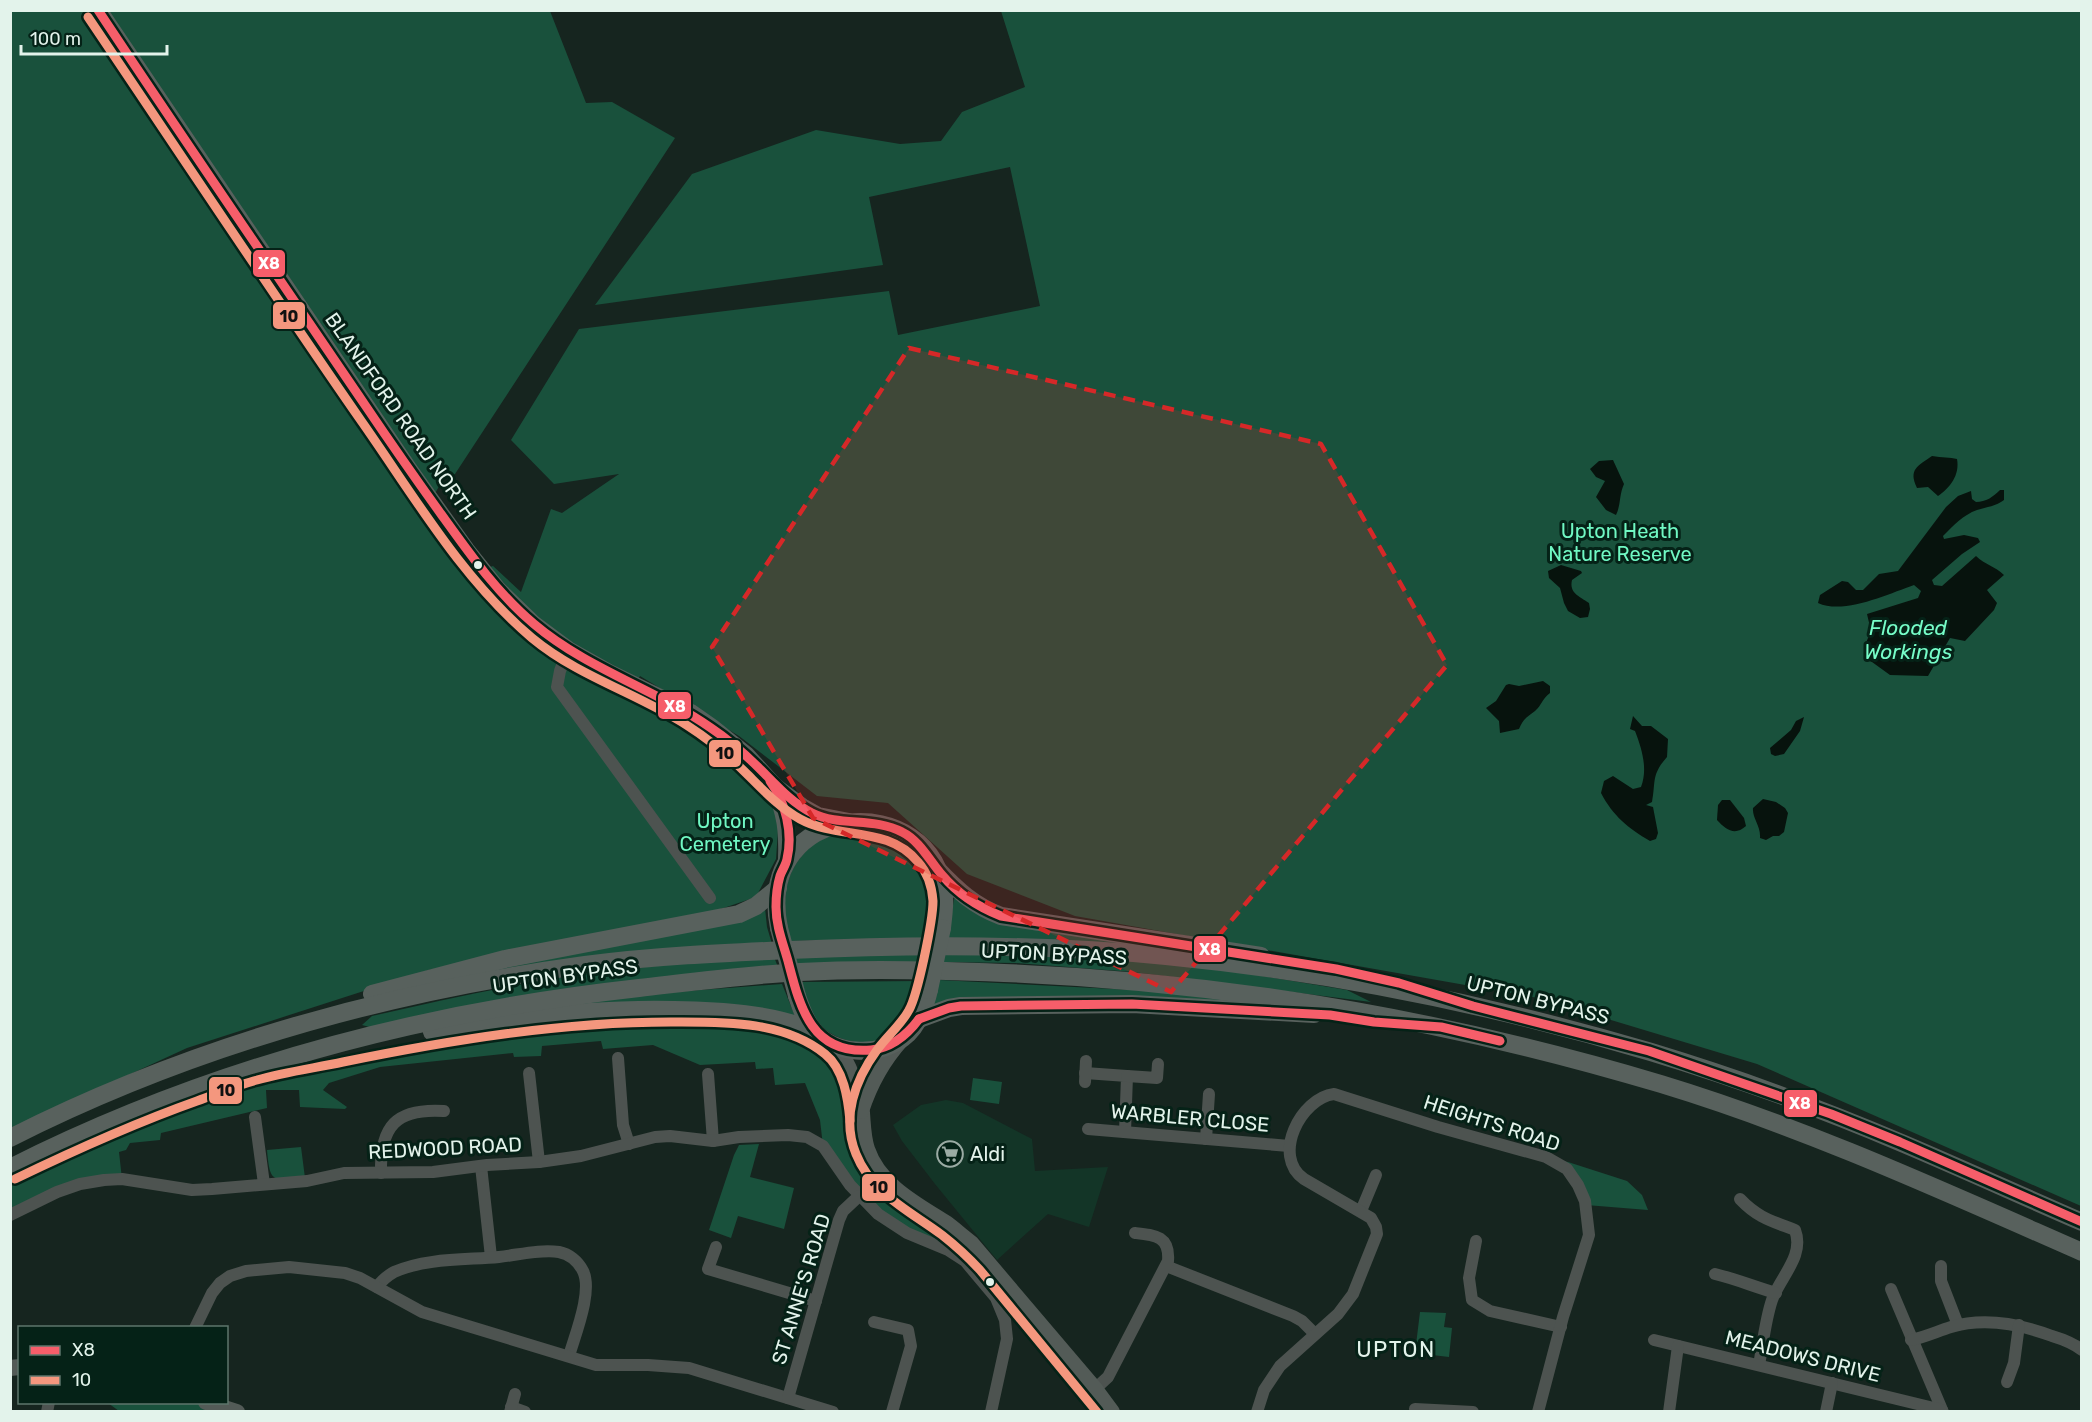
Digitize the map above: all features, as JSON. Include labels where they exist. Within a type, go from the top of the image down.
[{"type":"highway","name":"BLANDFORD ROAD NORTH","points":[[98,10],[243,228],[466,550],[517,609],[568,650],[697,718],[746,755],[775,787],[811,812],[849,822]]},
{"type":"highway","name":"BLANDFORD ROAD NORTH","points":[[775,787],[787,822],[787,859]]},
{"type":"highway","points":[[814,1032],[804,1016],[797,996],[779,928],[776,908],[778,888],[787,859],[807,838],[849,822],[880,824],[902,831],[920,844],[937,869],[968,899],[979,907],[1001,916],[1325,967],[1400,983],[1473,1006]]},
{"type":"highway","points":[[254,1068],[451,1029],[578,1012],[654,1009],[735,1012],[778,1019],[814,1032],[835,1045],[856,1050],[876,1050],[903,1038],[919,1019],[929,990],[942,928],[945,896],[937,869]]},
{"type":"highway","points":[[273,1032],[312,1014],[457,970],[565,946],[739,914],[756,906],[778,888]]},
{"type":"highway","name":"UPTON BYPASS","points":[[10,1138],[51,1117],[113,1091],[273,1032],[475,983],[557,970],[671,957],[846,948],[1023,948],[1161,956],[1301,973],[1473,1006],[1649,1051],[1831,1114],[2082,1222]]},
{"type":"highway","name":"UPTON BYPASS","points":[[10,1168],[133,1112],[254,1068],[422,1023],[525,1002],[703,980],[815,971],[912,970],[1090,977],[1276,998],[1441,1027],[1598,1066],[1737,1109],[1827,1142],[1906,1174],[2082,1252]]},
{"type":"highway","points":[[919,1019],[941,1010],[961,1006],[1132,1004],[1330,1015],[1374,1022],[1441,1027]]},
{"type":"main road","points":[[861,1112],[874,1076],[903,1038]]},
{"type":"main road","points":[[835,1045],[851,1070],[867,1149],[883,1176],[905,1196],[971,1243],[1112,1412]]},
{"type":"main road","points":[[212,1404],[237,1412]]},
{"type":"street","points":[[568,650],[557,687],[710,898]]},
{"type":"street","points":[[618,1058],[628,1144]]},
{"type":"street","points":[[1085,1072],[1157,1078],[1158,1064]]},
{"type":"street","points":[[530,1073],[539,1162]]},
{"type":"street","points":[[708,1074],[713,1141]]},
{"type":"street","points":[[1125,1132],[1127,1076]]},
{"type":"street","points":[[1206,1139],[1209,1094]]},
{"type":"street","name":"HEIGHTS ROAD","points":[[1289,1146],[1297,1125],[1311,1105],[1323,1096],[1334,1094],[1438,1127],[1546,1157],[1567,1169],[1586,1201],[1589,1235],[1538,1412]]},
{"type":"street","points":[[381,1173],[384,1138],[394,1122],[418,1110],[444,1111]]},
{"type":"street","points":[[255,1117],[264,1184]]},
{"type":"street","name":"WARBLER CLOSE","points":[[1088,1129],[1289,1146]]},
{"type":"street","name":"REDWOOD ROAD","points":[[10,1215],[57,1192],[80,1184],[104,1180],[122,1179],[192,1191],[324,1178],[344,1173],[433,1172],[539,1162],[581,1156],[655,1137],[670,1136],[713,1141],[739,1137],[788,1135],[807,1137],[823,1146],[859,1196],[878,1214],[907,1233],[948,1250],[965,1261],[996,1298],[1005,1320],[1007,1339],[990,1412]]},
{"type":"street","points":[[1257,1412],[1264,1390],[1280,1366],[1338,1314],[1353,1293],[1377,1231],[1371,1218],[1300,1176],[1292,1165],[1289,1146]]},
{"type":"street","points":[[481,1166],[491,1257]]},
{"type":"street","points":[[1361,1211],[1376,1176]]},
{"type":"street","name":"ST ANNE'S ROAD","points":[[788,1398],[839,1220],[843,1211],[859,1196]]},
{"type":"street","points":[[1740,1199],[1750,1210],[1767,1221],[1795,1230],[1798,1239],[1797,1251],[1774,1296],[1759,1365]]},
{"type":"street","points":[[1095,1389],[1108,1377],[1166,1266],[1169,1250],[1163,1240],[1154,1235],[1135,1233]]},
{"type":"street","points":[[1476,1241],[1469,1278],[1472,1300],[1490,1311],[1561,1327]]},
{"type":"street","points":[[716,1247],[708,1269],[816,1301]]},
{"type":"street","points":[[377,1287],[384,1278],[403,1269],[447,1261],[557,1252],[572,1258],[579,1264],[586,1278],[586,1293],[569,1356]]},
{"type":"street","points":[[1166,1266],[1293,1316],[1302,1321],[1315,1334]]},
{"type":"street","points":[[1941,1266],[1941,1281],[1959,1325]]},
{"type":"street","points":[[196,1326],[212,1293],[230,1276],[246,1271],[289,1267],[345,1273],[360,1278],[422,1312],[596,1365],[689,1368],[833,1412]]},
{"type":"street","points":[[1715,1274],[1733,1278],[1774,1296]]},
{"type":"street","points":[[1891,1289],[1942,1411]]},
{"type":"street","points":[[874,1322],[908,1330],[911,1346],[892,1412]]},
{"type":"street","points":[[1911,1340],[1959,1325],[1975,1323],[2019,1325],[2064,1340],[2082,1350]]},
{"type":"street","points":[[2007,1382],[2013,1363],[2019,1325]]},
{"type":"street","name":"MEADOWS DRIVE","points":[[1654,1340],[1942,1411]]},
{"type":"street","points":[[1669,1412],[1678,1346]]},
{"type":"street","points":[[1826,1412],[1832,1383]]},
{"type":"street","points":[[515,1394],[511,1409],[525,1412]]},
{"type":"street","points":[[1415,1409],[1473,1412]]},
{"type":"highlighted area","points":[[909,348],[1321,444],[1447,665],[1171,992],[813,818],[712,647]]},
{"type":"shaded area","points":[[946,1100],[963,1103],[1032,1139],[1035,1171],[1108,1167],[1089,1227],[1048,1214],[997,1260],[935,1184],[902,1141],[893,1125],[921,1105]]},
{"type":"green space","name":"Upton Cemetery","points":[[10,11],[550,11],[586,103],[612,102],[675,138],[455,474],[442,481],[428,506],[493,600],[556,653],[704,730],[762,788],[779,816],[776,859],[756,897],[709,913],[429,970],[187,1048],[11,1129]]},
{"type":"green space","name":"Upton Heath Nature Reserve","points":[[1001,11],[2081,11],[2081,1206],[1757,1064],[1538,998],[1075,916],[967,874],[888,803],[817,796],[739,736],[640,676],[636,683],[538,623],[490,567],[493,566],[521,592],[551,509],[562,513],[619,474],[554,484],[511,440],[579,329],[889,291],[898,335],[1040,306],[1010,167],[869,197],[883,265],[595,305],[692,174],[816,130],[900,144],[941,141],[962,112],[1025,87]]},
{"type":"green space","points":[[855,827],[898,837],[920,854],[932,876],[937,907],[930,938],[791,941],[785,914],[785,901],[786,888],[796,864],[804,853],[819,840]]},
{"type":"green space","points":[[958,898],[1183,949],[948,938],[954,899]]},
{"type":"green space","points":[[765,908],[772,944],[436,985],[524,962]]},
{"type":"green space","points":[[927,952],[925,964],[797,967],[795,955]]},
{"type":"green space","points":[[944,952],[1083,956],[1221,969],[1347,990],[1371,1002],[1133,972],[1015,963],[942,962]]},
{"type":"green space","points":[[774,957],[778,967],[373,1028],[362,1025],[372,1016],[552,979],[651,966]]},
{"type":"green space","points":[[939,980],[1153,991],[1267,1002],[931,1009]]},
{"type":"green space","points":[[921,981],[915,1007],[905,1025],[891,1037],[868,1042],[845,1039],[825,1029],[811,1012],[801,982]]},
{"type":"green space","points":[[782,984],[795,1016],[541,1008],[647,994]]},
{"type":"green space","points":[[624,1020],[728,1021],[776,1027],[802,1041],[831,1062],[842,1078],[846,1122],[872,1178],[894,1200],[972,1254],[965,1261],[878,1214],[823,1146],[820,1120],[805,1083],[775,1085],[773,1068],[756,1069],[755,1062],[700,1065],[653,1045],[603,1049],[601,1041],[542,1046],[541,1056],[514,1057],[513,1053],[380,1067],[329,1083],[323,1090],[347,1107],[345,1109],[300,1107],[299,1090],[266,1090],[267,1108],[161,1133],[160,1140],[130,1143],[126,1150],[119,1152],[122,1179],[104,1180],[11,1215],[11,1176],[109,1131],[190,1102],[291,1072],[471,1033]]},
{"type":"green space","points":[[973,1078],[1002,1082],[999,1104],[970,1100]]},
{"type":"green space","points":[[759,1144],[750,1177],[794,1188],[784,1229],[738,1216],[731,1238],[709,1230],[739,1145]]},
{"type":"green space","points":[[301,1147],[305,1178],[275,1178],[270,1169],[267,1150]]},
{"type":"green space","points":[[1550,1159],[1568,1162],[1627,1181],[1642,1195],[1648,1210],[1586,1205],[1578,1185]]},
{"type":"green space","points":[[1420,1312],[1446,1313],[1444,1327],[1452,1328],[1449,1357],[1415,1353]]},
{"type":"green space","points":[[109,1404],[210,1404],[237,1411],[119,1411]]},
{"type":"water","points":[[1932,456],[1957,459],[1958,465],[1953,480],[1938,496],[1928,487],[1917,488],[1914,482],[1916,469]]},
{"type":"water","points":[[1613,460],[1624,484],[1616,515],[1606,510],[1596,497],[1605,481],[1596,477],[1590,469],[1599,461]]},
{"type":"water","name":"Flooded Workings","points":[[2000,490],[2004,490],[2004,500],[1967,515],[1943,536],[1944,539],[1964,535],[1978,538],[1980,542],[1932,580],[1934,585],[1942,586],[1976,556],[2004,575],[1987,590],[1997,603],[1994,610],[1965,641],[1950,638],[1928,676],[1890,675],[1864,659],[1865,645],[1871,631],[1867,614],[1918,598],[1921,591],[1914,585],[1866,602],[1840,607],[1818,603],[1820,595],[1842,581],[1848,582],[1856,590],[1863,590],[1879,574],[1898,571],[1946,507],[1958,496],[1971,491],[1972,499],[1980,502],[1989,499]]},
{"type":"water","points":[[1561,565],[1581,571],[1582,573],[1572,580],[1571,584],[1576,594],[1589,603],[1588,617],[1580,618],[1568,611],[1560,588],[1549,578],[1548,571]]},
{"type":"water","points":[[1543,681],[1550,686],[1550,693],[1537,709],[1526,718],[1519,729],[1500,733],[1499,721],[1486,708],[1496,701],[1506,685],[1519,686]]},
{"type":"water","points":[[1633,716],[1642,726],[1651,726],[1668,739],[1667,757],[1656,774],[1652,802],[1646,805],[1653,807],[1658,833],[1656,839],[1650,841],[1622,821],[1601,793],[1604,781],[1613,776],[1633,789],[1641,787],[1644,773],[1643,759],[1635,731],[1630,729]]},
{"type":"water","points":[[1804,717],[1800,731],[1784,754],[1775,756],[1771,754],[1770,748],[1791,730],[1796,721]]},
{"type":"water","points":[[1763,799],[1776,802],[1788,813],[1784,832],[1766,840],[1760,838],[1753,812],[1753,808]]},
{"type":"water","points":[[1722,800],[1730,800],[1744,818],[1746,826],[1734,831],[1724,827],[1717,820],[1718,805]]},
{"type":"transit line","name":"X8","points":[[98,10],[393,446],[462,543],[496,586],[534,624],[576,654],[689,714],[718,733],[743,753],[785,794],[805,809],[834,820],[880,825],[902,832],[919,846],[942,875],[962,894],[976,904],[1001,916],[1336,969],[1399,983],[1473,1006],[1649,1051],[1831,1114],[2082,1222]]},
{"type":"transit line","name":"10","points":[[88,17],[258,271],[440,536],[483,590],[507,615],[532,638],[569,664],[669,714],[696,731],[727,755],[772,799],[793,815],[815,825],[892,843],[906,850],[924,870],[932,890],[933,901],[931,924],[917,989],[909,1010],[877,1050],[857,1087],[850,1113],[850,1127],[856,1154],[863,1168],[882,1191],[947,1239],[980,1270],[1097,1412]]},
{"type":"transit line","name":"X8","points":[[770,781],[784,808],[789,839],[789,849],[777,888],[777,921],[798,995],[812,1025],[834,1045],[871,1050],[885,1047],[898,1040],[919,1019]]},
{"type":"transit line","name":"X8","points":[[919,1019],[961,1006],[1132,1004],[1330,1015],[1374,1022],[1441,1027],[1500,1041]]},
{"type":"transit line","name":"10","points":[[15,1179],[83,1147],[174,1109],[257,1080],[289,1072],[465,1040],[588,1025],[711,1022],[751,1025],[790,1035],[825,1054],[837,1068],[846,1094],[850,1121]]},
{"type":"place","name":"Aldi","points":[[950,1154]]},
{"type":"district","name":"UPTON","points":[[1396,1349]]}]
